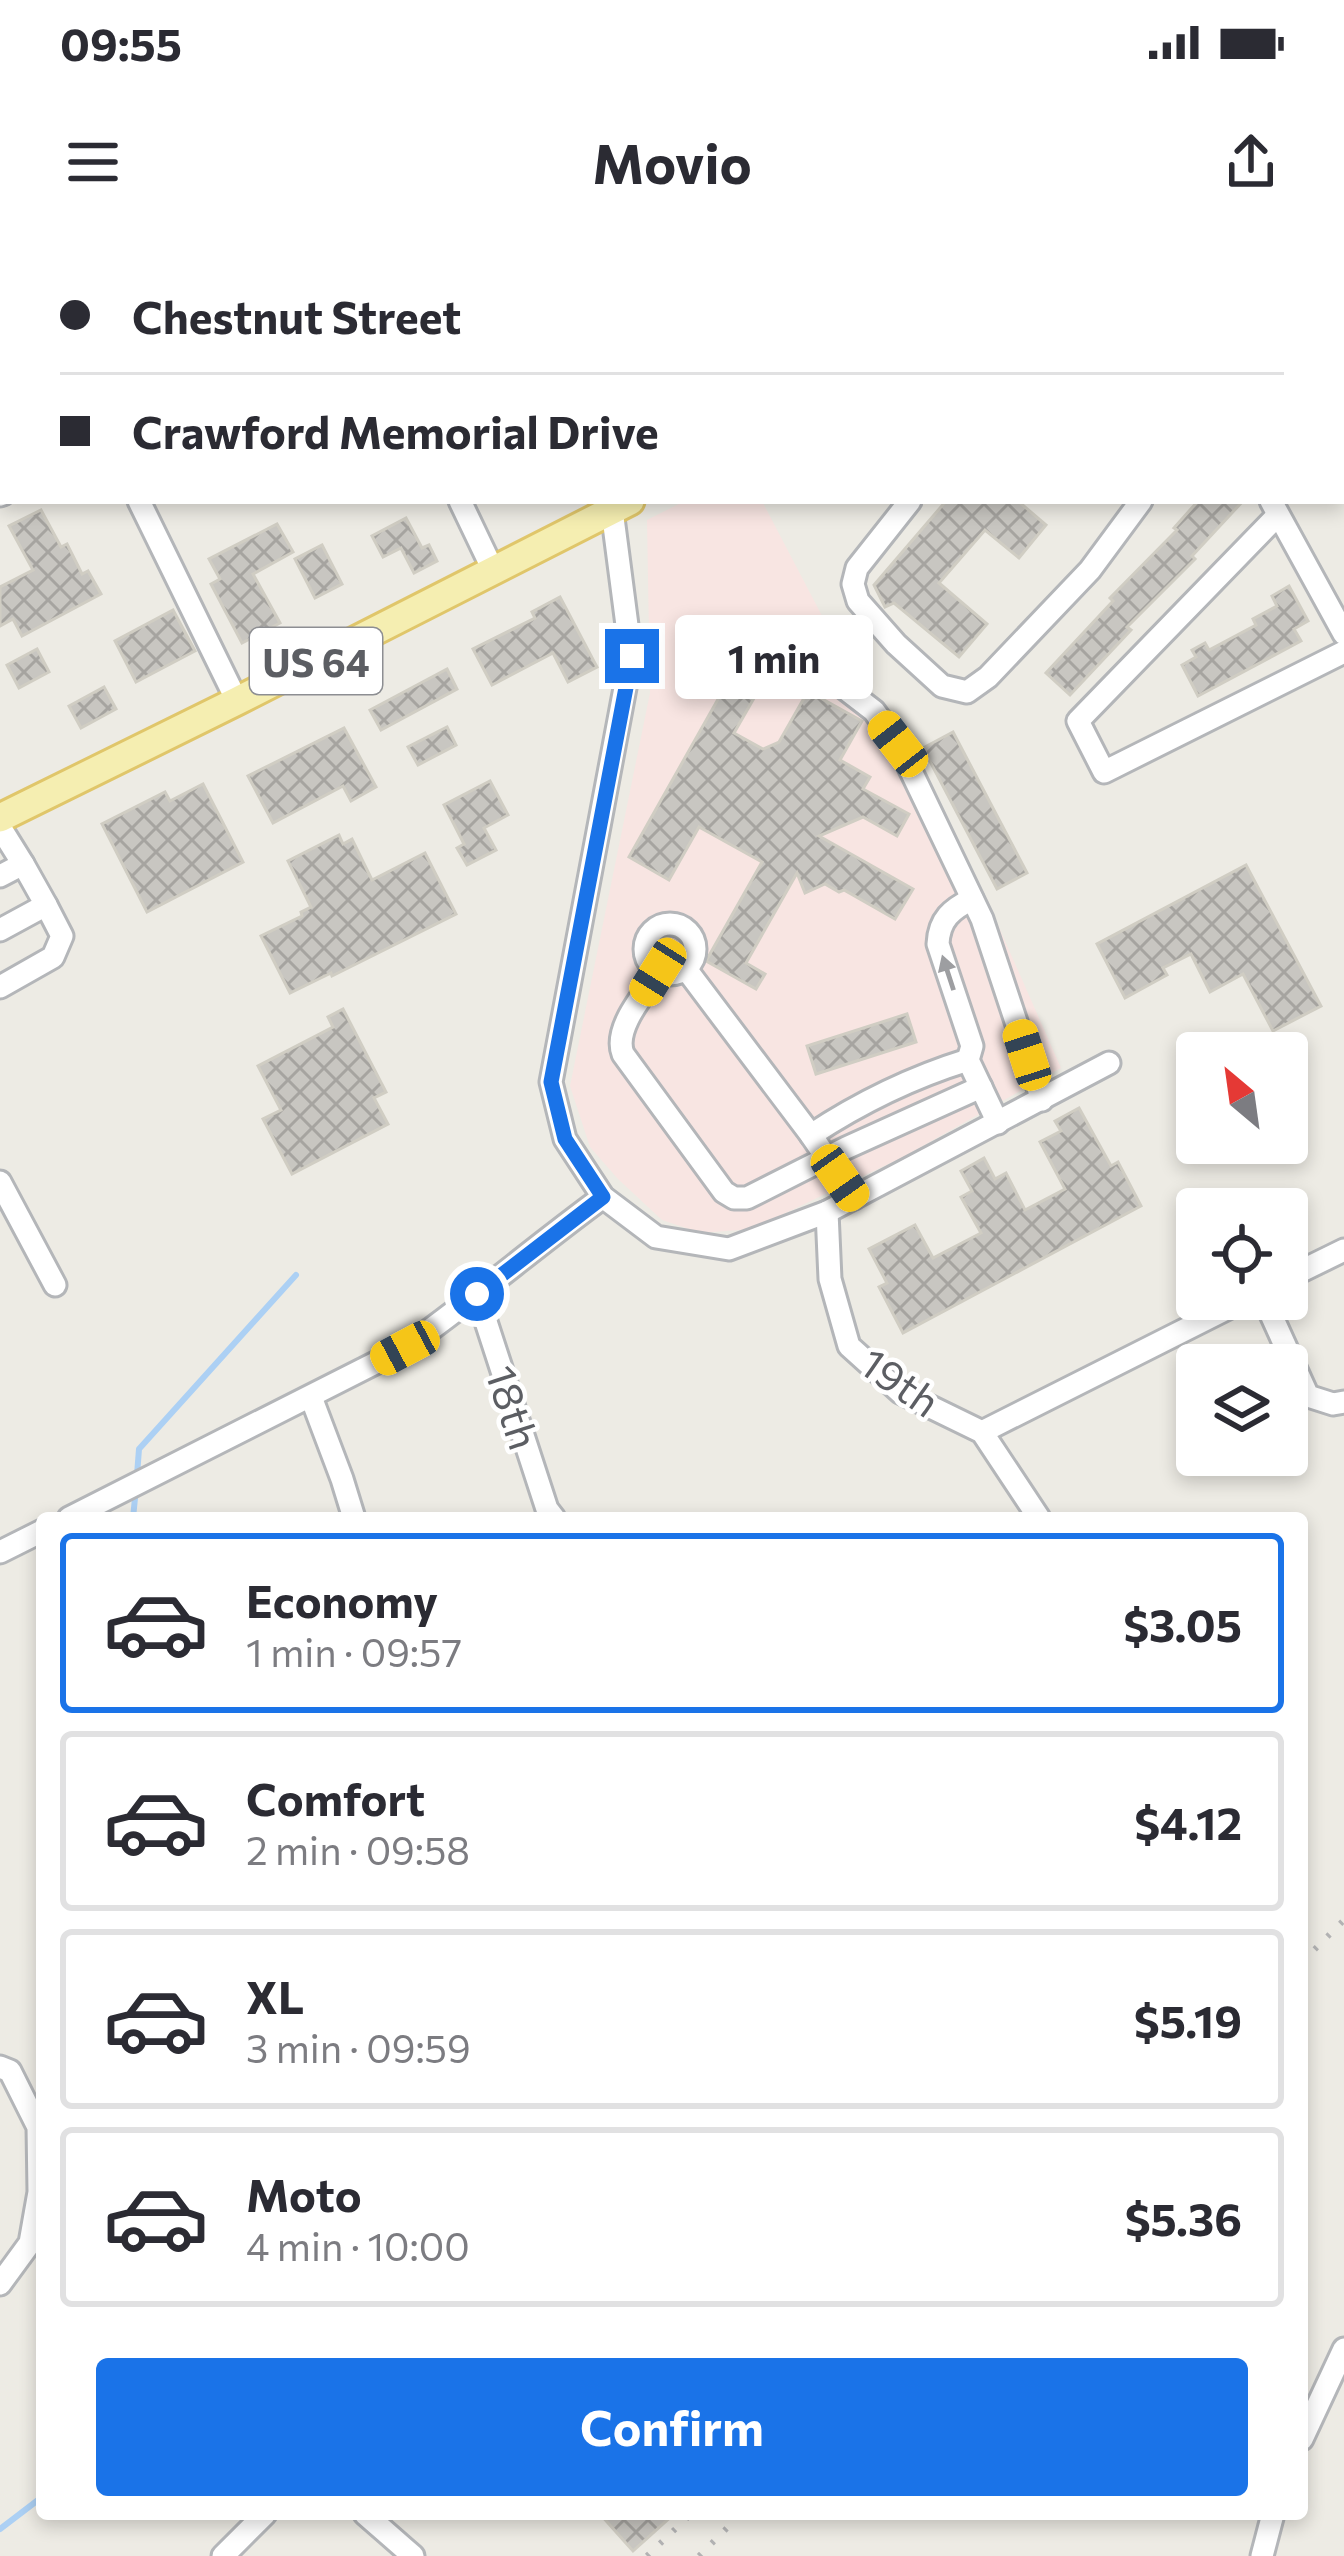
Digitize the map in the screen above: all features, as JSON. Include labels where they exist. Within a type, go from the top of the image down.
[{"type":"main road","name":"US 64","points":[[0,817],[621,506]]},
{"type":"street","points":[[141,504],[237,701]]},
{"type":"street","points":[[461,504],[493,570]]},
{"type":"street","points":[[908,504],[857,568],[853,584],[858,601],[942,686],[968,692],[1090,570],[1139,504]]},
{"type":"street","points":[[621,506],[632,656],[551,1082],[565,1139],[603,1197],[656,1237],[729,1249],[827,1212],[1109,1063]]},
{"type":"street","points":[[1344,634],[1274,508],[1078,721],[1104,772],[1344,652]]},
{"type":"street","points":[[804,657],[874,711],[898,744],[982,919],[1042,1100]]},
{"type":"street","points":[[0,827],[62,936],[53,957],[0,987]]},
{"type":"street","points":[[0,876],[23,864]]},
{"type":"street","points":[[972,899],[946,915],[938,944],[972,1046],[968,1060],[998,1123]]},
{"type":"street","points":[[0,930],[46,905]]},
{"type":"street","points":[[662,926],[679,926],[692,938],[694,954],[686,969],[658,972],[647,960],[645,943],[662,926]]},
{"type":"street","points":[[686,969],[854,1198]]},
{"type":"street","points":[[658,972],[619,1044],[724,1192],[734,1198],[747,1198],[981,1087]]},
{"type":"street","points":[[811,1135],[934,1070],[968,1060]]},
{"type":"street","points":[[0,1182],[55,1285]]},
{"type":"street","points":[[81,1512],[405,1348],[603,1197]]},
{"type":"street","name":"19th","points":[[827,1212],[830,1279],[849,1346],[900,1392],[982,1432],[1035,1512]]},
{"type":"street","points":[[1308,1270],[1342,1256]]},
{"type":"street","name":"18th","points":[[477,1294],[550,1512]]},
{"type":"street","points":[[982,1432],[1204,1320]]},
{"type":"street","points":[[1274,1320],[1308,1396],[1333,1404],[1344,1402]]},
{"type":"street","points":[[311,1397],[352,1512]]},
{"type":"street","points":[[0,1552],[36,1534]]},
{"type":"street","points":[[0,2067],[10,2071],[36,2123]]},
{"type":"street","points":[[0,2284],[30,2243],[36,2209]]},
{"type":"street","points":[[1308,2426],[1344,2348]]},
{"type":"street","points":[[223,2556],[259,2520]]},
{"type":"street","points":[[371,2520],[413,2556]]},
{"type":"street","points":[[1262,2556],[1272,2520]]},
{"type":"shaded area","points":[[679,504],[764,504],[843,656],[902,732],[998,925],[1061,1068],[903,1157],[752,1229],[701,1233],[662,1220],[590,1147],[570,1086],[650,693],[647,520]]},
{"type":"building","points":[[943,504],[1022,504],[1046,525],[1019,558],[985,530],[939,583],[987,624],[959,657],[894,603],[885,607],[874,585]]},
{"type":"building","points":[[1195,504],[1240,504],[1070,695],[1046,673],[1177,530],[1174,528]]},
{"type":"building","points":[[41,510],[61,547],[67,544],[82,574],[88,571],[101,594],[22,636],[13,619],[0,626],[0,587],[33,570],[9,526]]},
{"type":"building","points":[[406,518],[422,548],[429,545],[437,561],[414,573],[401,548],[383,557],[372,536]]},
{"type":"building","points":[[277,524],[293,552],[253,574],[280,623],[242,643],[211,584],[220,579],[209,559]]},
{"type":"building","points":[[322,545],[342,584],[315,598],[295,559]]},
{"type":"building","points":[[1289,586],[1308,621],[1294,629],[1301,641],[1198,696],[1182,665],[1196,657],[1192,650],[1205,643],[1209,650],[1256,625],[1253,619],[1277,606],[1272,596]]},
{"type":"building","points":[[560,597],[597,667],[568,682],[553,653],[492,685],[473,649],[535,618],[532,612]]},
{"type":"building","points":[[173,610],[195,651],[136,682],[115,641]]},
{"type":"building","points":[[757,630],[784,646],[734,733],[763,749],[779,742],[808,691],[862,721],[840,760],[870,777],[863,789],[909,814],[897,836],[863,817],[819,836],[913,889],[895,919],[825,884],[805,893],[797,873],[746,963],[765,974],[756,989],[706,961],[762,862],[699,827],[669,880],[629,857]]},
{"type":"building","points":[[37,649],[49,672],[19,688],[7,665]]},
{"type":"building","points":[[447,669],[457,689],[381,730],[370,710]]},
{"type":"building","points":[[104,687],[116,709],[81,728],[69,706]]},
{"type":"building","points":[[447,727],[456,745],[418,765],[408,747]]},
{"type":"building","points":[[344,728],[376,787],[351,801],[343,786],[273,823],[248,776]]},
{"type":"building","points":[[953,732],[1027,873],[997,889],[923,748]]},
{"type":"building","points":[[490,781],[508,815],[484,828],[496,850],[467,865],[457,848],[464,844],[444,805]]},
{"type":"building","points":[[203,784],[243,862],[147,912],[102,824],[165,792],[170,801]]},
{"type":"building","points":[[339,835],[343,844],[352,839],[372,880],[425,853],[456,914],[290,993],[261,936],[311,907],[288,861]]},
{"type":"building","points":[[1246,865],[1321,1006],[1273,1031],[1243,974],[1210,992],[1191,954],[1163,968],[1167,975],[1125,998],[1097,944]]},
{"type":"building","points":[[343,1009],[386,1092],[374,1098],[388,1124],[292,1174],[263,1119],[281,1110],[258,1066],[333,1027],[328,1017]]},
{"type":"building","points":[[907,1014],[916,1042],[816,1074],[807,1046]]},
{"type":"building","points":[[1079,1108],[1111,1166],[1118,1162],[1141,1206],[903,1333],[879,1287],[887,1283],[869,1249],[915,1225],[933,1258],[981,1233],[961,1197],[972,1191],[961,1171],[984,1158],[995,1179],[1006,1173],[1025,1210],[1065,1189],[1040,1142],[1061,1131],[1055,1121]]},
{"type":"building","points":[[605,2520],[667,2520],[633,2551]]},
{"type":"waterway","points":[[137,1475],[139,1449],[296,1275]]},
{"type":"waterway","points":[[134,1512],[136,1488]]},
{"type":"waterway","points":[[0,2529],[36,2502]]},
{"type":"railway","points":[[1308,1956],[1344,1920]]},
{"type":"railway","points":[[647,2556],[685,2520]]},
{"type":"railway","points":[[699,2556],[735,2520]]},
{"type":"route","points":[[477,1294],[603,1197],[565,1139],[551,1082],[632,656]]}]
